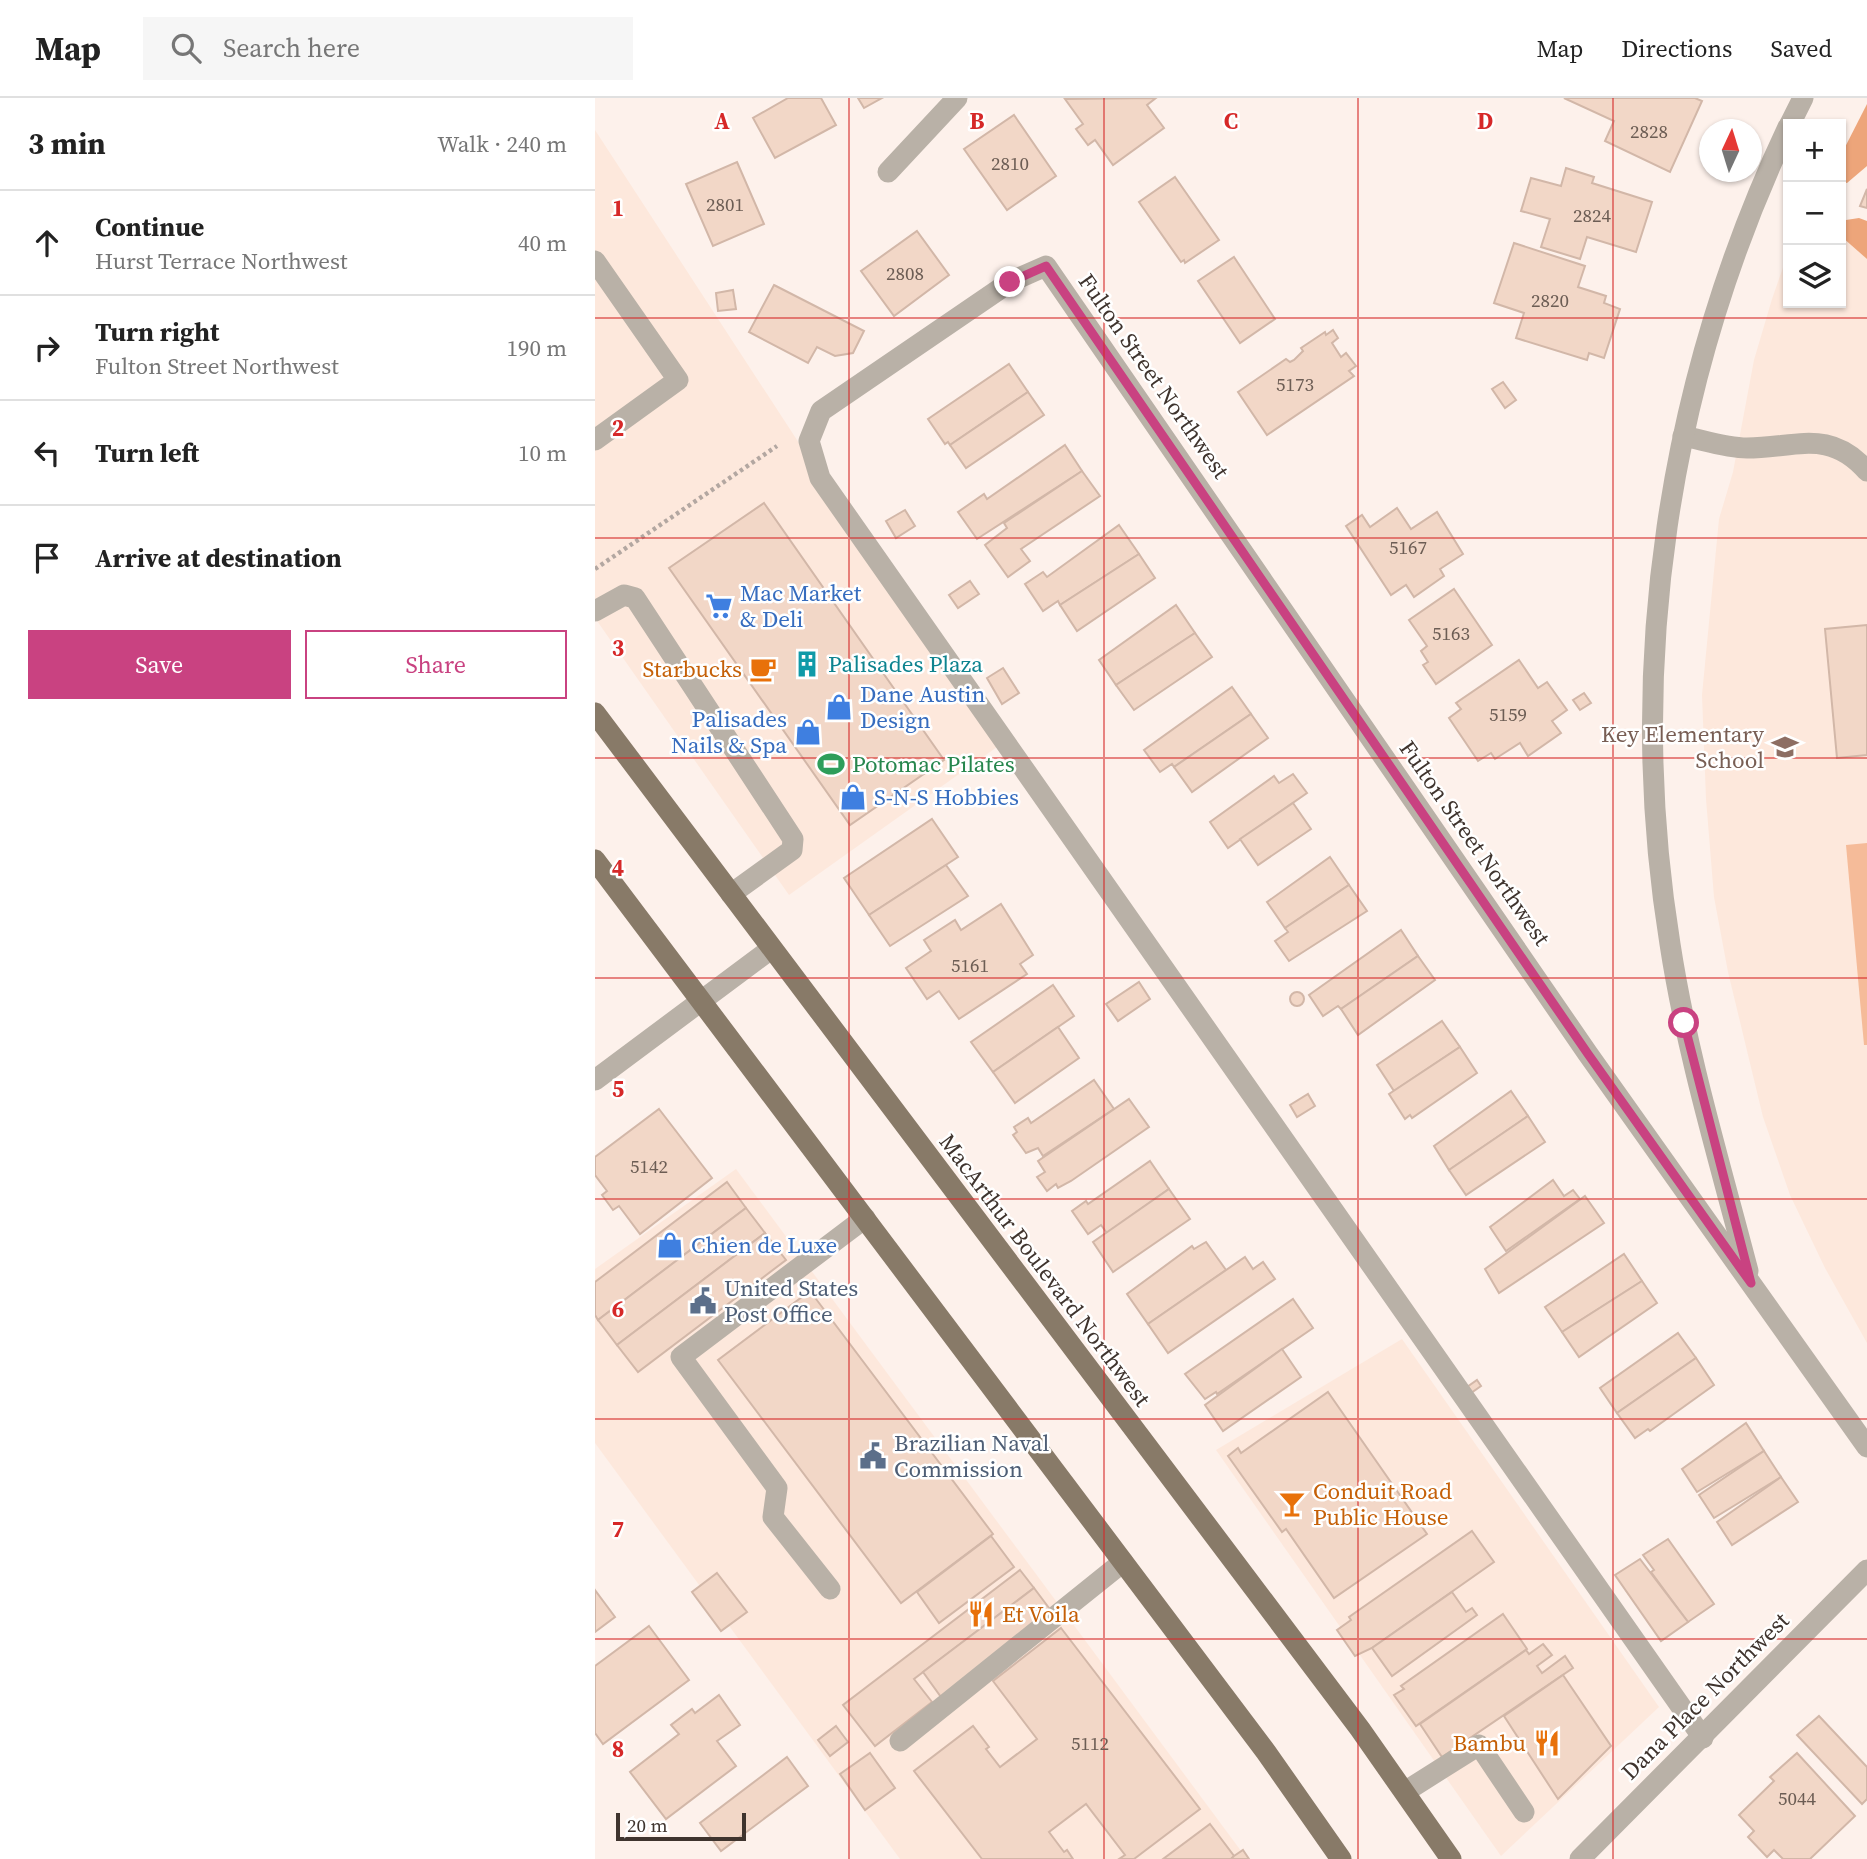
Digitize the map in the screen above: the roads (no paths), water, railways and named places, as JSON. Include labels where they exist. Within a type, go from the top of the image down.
[{"type":"main road","name":"MacArthur Boulevard Northwest","points":[[595,713],[1406,1791],[1451,1859]]},
{"type":"main road","points":[[595,860],[703,1000],[1266,1752],[1341,1859]]},
{"type":"street","points":[[888,172],[957,98]]},
{"type":"street","points":[[1792,119],[1803,98]]},
{"type":"street","points":[[1751,1283],[1682,1011],[1669,942],[1655,812],[1653,699],[1665,545],[1683,436],[1715,308],[1744,228],[1783,140]]},
{"type":"street","points":[[595,261],[678,380],[595,440]]},
{"type":"street","name":"Fulton Street Northwest","points":[[1703,1738],[820,478],[809,441],[821,411],[1010,282],[1046,266],[1588,1054],[1867,1447]]},
{"type":"street","points":[[1683,436],[1745,448],[1816,444],[1836,446],[1854,456],[1867,471]]},
{"type":"street","points":[[595,611],[624,595],[635,598],[793,839],[792,850],[731,894]]},
{"type":"street","points":[[595,1080],[771,949]]},
{"type":"street","points":[[830,1589],[773,1517],[776,1489],[681,1357],[865,1219]]},
{"type":"street","points":[[900,1741],[1123,1562]]},
{"type":"street","name":"Dana Place Northwest","points":[[1580,1859],[1867,1570]]},
{"type":"street","points":[[1406,1791],[1479,1745],[1524,1812]]},
{"type":"place","name":"Mac Market & Deli","points":[[719,606]]},
{"type":"place","name":"Palisades Plaza","points":[[807,664]]},
{"type":"place","name":"Starbucks","points":[[763,669]]},
{"type":"place","name":"Dane Austin Design","points":[[839,707]]},
{"type":"place","name":"Palisades Nails & Spa","points":[[808,732]]},
{"type":"place","name":"Key Elementary School","points":[[1785,747]]},
{"type":"place","name":"Potomac Pilates","points":[[831,764]]},
{"type":"place","name":"S-N-S Hobbies","points":[[853,797]]},
{"type":"place","name":"Chien de Luxe","points":[[670,1245]]},
{"type":"place","name":"United States Post Office","points":[[703,1301]]},
{"type":"place","name":"Brazilian Naval Commission","points":[[873,1456]]},
{"type":"place","name":"Conduit Road Public House","points":[[1292,1504]]},
{"type":"place","name":"Et Voila","points":[[981,1614]]},
{"type":"place","name":"Bambu","points":[[1547,1743]]}]
